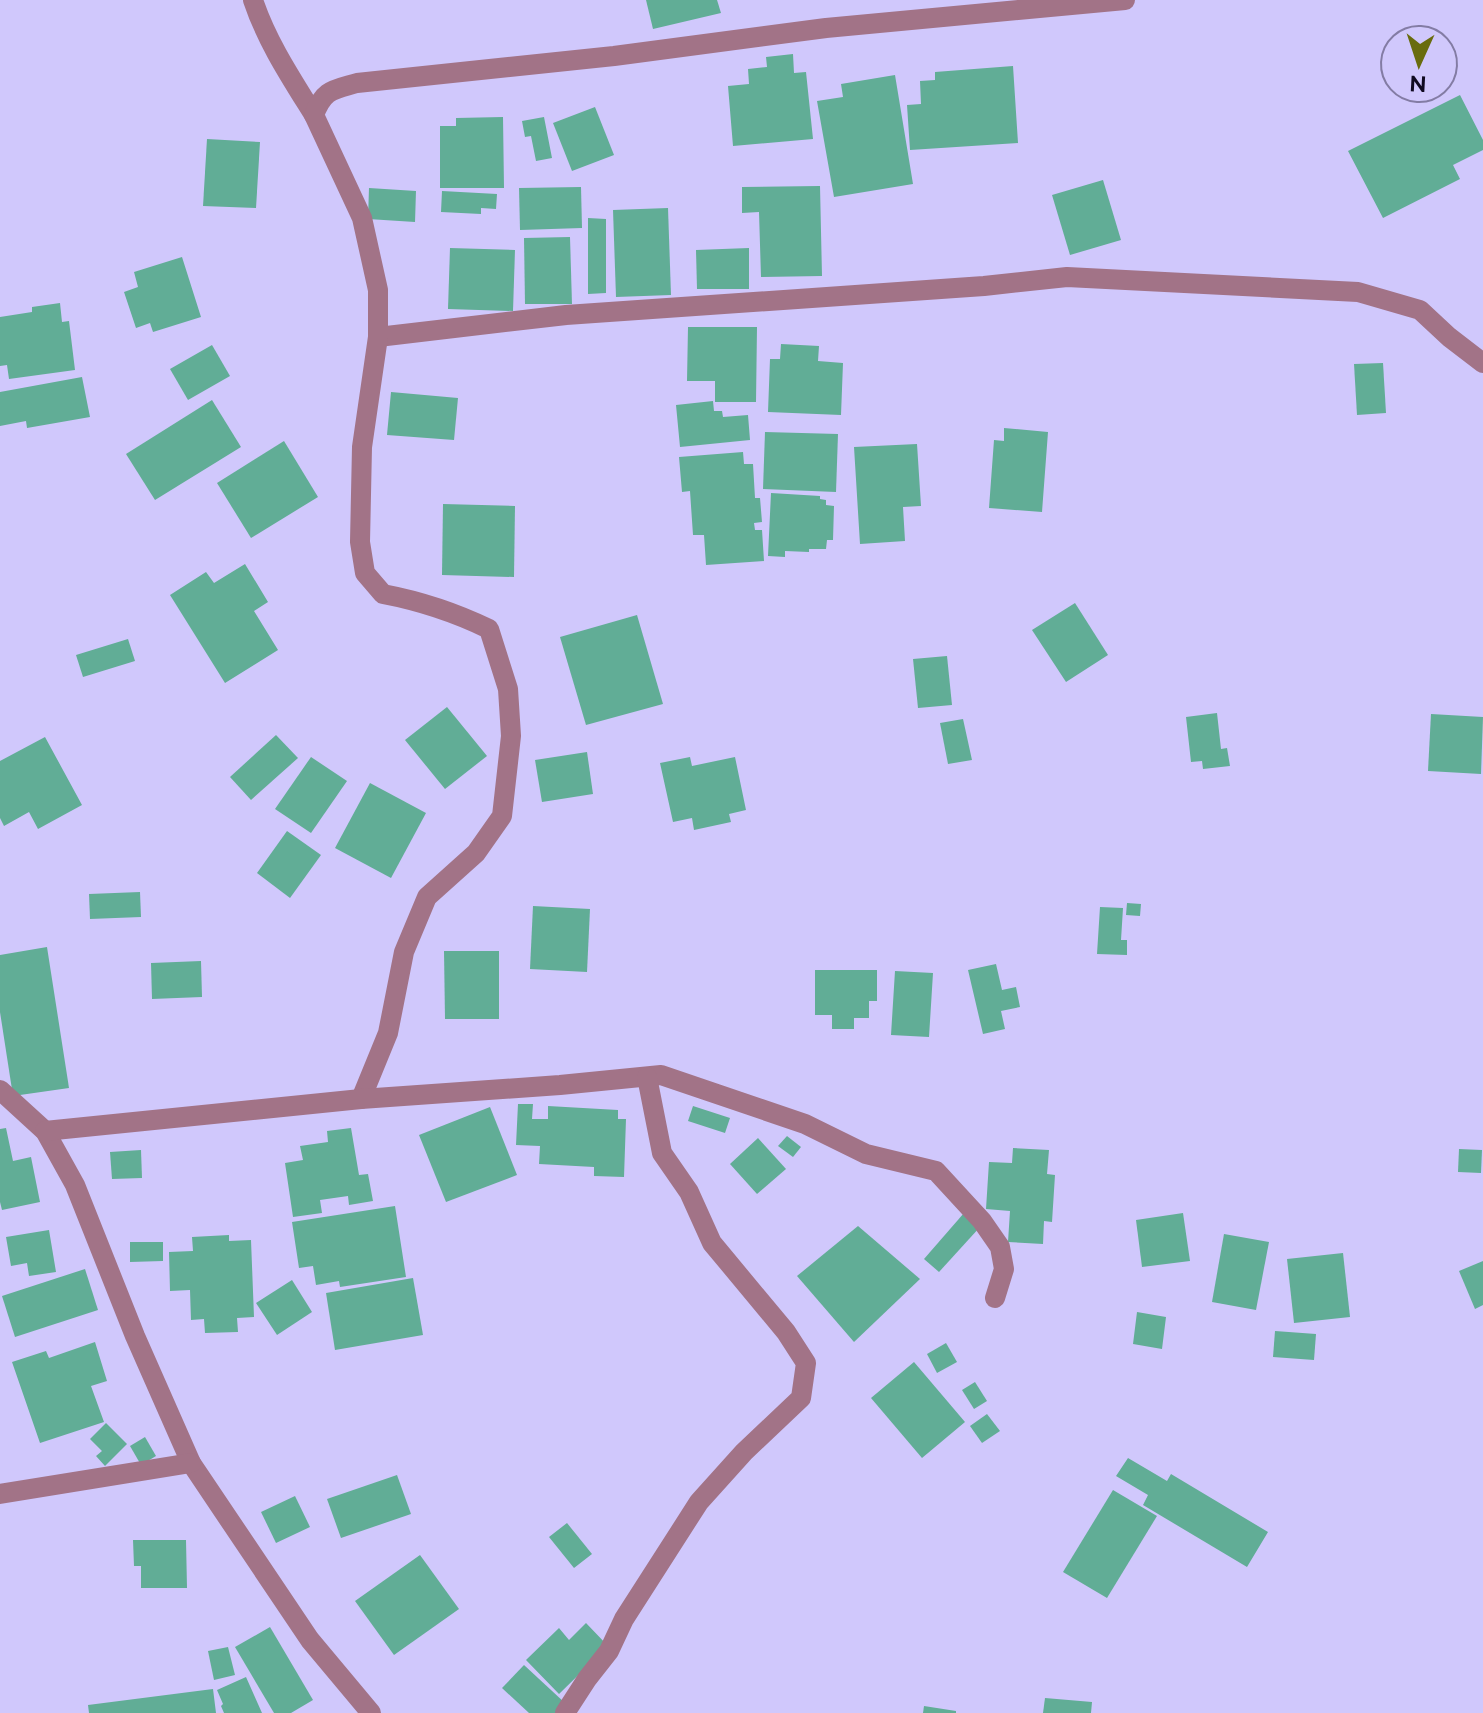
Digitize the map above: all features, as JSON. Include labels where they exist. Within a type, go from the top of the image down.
[{"type":"street","points":[[253,0],[262,26],[314,115],[362,218],[378,290],[378,337],[362,447],[360,542],[365,573],[383,594],[458,614],[489,629],[508,689],[511,736],[502,816],[476,853],[427,897],[404,952],[388,1033],[361,1099]]},
{"type":"street","points":[[314,115],[320,101],[331,91],[357,83],[614,56],[826,28],[1125,0]]},
{"type":"street","points":[[378,337],[566,315],[984,286],[1067,277],[1358,292],[1420,310],[1483,363]]},
{"type":"street","points":[[45,1131],[361,1099],[661,1075],[805,1124],[866,1154],[936,1171],[982,1221],[1000,1247],[1004,1269],[995,1298]]},
{"type":"street","points":[[565,1713],[609,1651],[624,1619],[699,1502],[744,1452],[801,1398],[806,1363],[786,1332],[712,1243],[689,1192],[662,1153],[647,1077]]},
{"type":"street","points":[[0,1090],[45,1131],[75,1185],[135,1336],[191,1463],[310,1640],[371,1713]]},
{"type":"street","points":[[0,1494],[191,1463]]},
{"type":"building","points":[[646,0],[717,0],[721,13],[653,29]]},
{"type":"building","points":[[793,54],[794,73],[806,72],[813,139],[733,146],[728,86],[749,84],[748,69],[767,67],[766,57]]},
{"type":"building","points":[[1013,66],[1018,143],[910,150],[907,105],[921,104],[920,81],[935,80],[935,72]]},
{"type":"building","points":[[895,75],[913,184],[834,197],[817,101],[843,97],[841,84]]},
{"type":"building","points":[[1459,96],[1483,140],[1483,150],[1453,165],[1460,179],[1383,218],[1348,151],[1442,104],[1459,104]]},
{"type":"building","points":[[595,107],[614,155],[572,171],[553,123]]},
{"type":"building","points":[[503,117],[504,188],[440,188],[440,126],[456,126],[456,118]]},
{"type":"building","points":[[544,117],[552,158],[536,161],[531,136],[525,137],[522,121]]},
{"type":"building","points":[[207,139],[260,142],[256,208],[203,206]]},
{"type":"building","points":[[1103,180],[1121,240],[1070,255],[1052,195]]},
{"type":"building","points":[[820,186],[822,276],[761,277],[759,212],[742,213],[742,187]]},
{"type":"building","points":[[581,187],[582,228],[520,230],[519,188]]},
{"type":"building","points":[[369,188],[416,191],[415,222],[368,219]]},
{"type":"building","points":[[442,191],[497,194],[496,209],[481,208],[481,214],[441,212]]},
{"type":"building","points":[[668,208],[671,295],[616,297],[613,210]]},
{"type":"building","points":[[588,218],[606,219],[606,293],[588,294]]},
{"type":"building","points":[[570,237],[572,304],[525,304],[524,238]]},
{"type":"building","points":[[450,248],[515,250],[513,311],[448,309]]},
{"type":"building","points":[[749,248],[749,289],[697,289],[696,250]]},
{"type":"building","points":[[182,257],[201,317],[153,332],[150,323],[136,328],[124,292],[138,287],[134,272]]},
{"type":"building","points":[[60,303],[62,322],[69,321],[75,370],[9,379],[7,365],[0,366],[0,317],[32,312],[32,307]]},
{"type":"building","points":[[688,327],[757,327],[756,402],[715,402],[715,381],[687,381]]},
{"type":"building","points":[[781,344],[819,346],[818,361],[843,363],[841,415],[768,412],[770,359],[780,359]]},
{"type":"building","points":[[212,345],[230,376],[188,400],[170,369]]},
{"type":"building","points":[[1383,363],[1386,413],[1357,415],[1354,364]]},
{"type":"building","points":[[82,377],[90,417],[27,428],[26,421],[0,426],[0,392]]},
{"type":"building","points":[[391,392],[458,398],[454,440],[387,435]]},
{"type":"building","points":[[212,400],[241,447],[155,500],[126,454]]},
{"type":"building","points":[[713,401],[714,411],[722,411],[723,417],[748,415],[750,440],[680,447],[676,405]]},
{"type":"building","points":[[1004,428],[1048,432],[1042,512],[989,508],[994,440],[1004,441]]},
{"type":"building","points":[[765,432],[838,434],[836,492],[763,489]]},
{"type":"building","points":[[284,441],[318,497],[251,538],[217,483]]},
{"type":"building","points":[[917,444],[921,506],[903,507],[905,541],[860,544],[854,447]]},
{"type":"building","points":[[743,452],[744,464],[753,464],[755,498],[760,498],[762,522],[754,523],[755,530],[762,530],[764,561],[706,565],[704,535],[693,535],[690,491],[682,492],[679,457]]},
{"type":"building","points":[[771,493],[820,496],[820,499],[826,500],[826,505],[834,506],[833,540],[827,540],[826,549],[785,551],[785,557],[768,556]]},
{"type":"building","points":[[443,504],[515,506],[514,577],[442,575]]},
{"type":"building","points":[[245,564],[268,602],[254,611],[278,650],[225,683],[170,595],[206,572],[214,583]]},
{"type":"building","points":[[1075,603],[1108,655],[1066,682],[1032,630]]},
{"type":"building","points":[[637,615],[663,704],[586,725],[560,637]]},
{"type":"building","points":[[128,639],[135,661],[83,677],[76,655]]},
{"type":"building","points":[[947,656],[952,705],[918,708],[913,659]]},
{"type":"building","points":[[447,707],[487,756],[445,789],[405,740]]},
{"type":"building","points":[[1217,713],[1221,749],[1227,748],[1230,766],[1203,769],[1202,761],[1191,762],[1186,717]]},
{"type":"building","points":[[1431,714],[1483,717],[1481,774],[1428,771]]},
{"type":"building","points":[[963,719],[972,760],[948,764],[940,723]]},
{"type":"building","points":[[276,735],[298,758],[251,800],[230,777]]},
{"type":"building","points":[[45,737],[82,805],[38,829],[29,812],[4,826],[0,818],[0,761]]},
{"type":"building","points":[[587,752],[593,794],[542,802],[535,760]]},
{"type":"building","points":[[311,757],[347,781],[311,833],[275,809]]},
{"type":"building","points":[[690,757],[692,766],[735,757],[746,810],[729,814],[731,822],[694,830],[692,818],[673,822],[660,763]]},
{"type":"building","points":[[370,783],[426,813],[391,878],[335,848]]},
{"type":"building","points":[[287,831],[321,855],[290,898],[257,873]]},
{"type":"building","points":[[140,892],[141,917],[90,919],[89,894]]},
{"type":"building","points":[[1127,903],[1141,904],[1140,916],[1126,915]]},
{"type":"building","points":[[533,906],[590,909],[587,972],[530,969]]},
{"type":"building","points":[[1100,907],[1123,908],[1121,940],[1127,940],[1127,955],[1097,954]]},
{"type":"building","points":[[47,947],[69,1088],[13,1096],[0,1012],[0,955]]},
{"type":"building","points":[[444,951],[499,951],[499,1019],[445,1019]]},
{"type":"building","points":[[201,961],[202,997],[152,999],[151,963]]},
{"type":"building","points":[[996,964],[1002,990],[1016,987],[1020,1007],[1001,1011],[1005,1029],[983,1034],[968,970]]},
{"type":"building","points":[[815,970],[877,970],[877,1001],[869,1001],[869,1018],[854,1018],[854,1029],[832,1029],[832,1015],[815,1015]]},
{"type":"building","points":[[895,971],[933,973],[929,1037],[891,1035]]},
{"type":"building","points":[[518,1104],[533,1104],[532,1119],[548,1119],[548,1106],[618,1110],[618,1119],[626,1119],[624,1177],[594,1176],[594,1167],[539,1164],[540,1146],[516,1145]]},
{"type":"building","points":[[693,1106],[730,1118],[725,1133],[688,1121]]},
{"type":"building","points":[[490,1107],[517,1175],[446,1202],[419,1135]]},
{"type":"building","points":[[6,1128],[13,1161],[31,1157],[40,1202],[2,1210],[0,1129]]},
{"type":"building","points":[[351,1128],[359,1175],[368,1174],[373,1201],[349,1205],[348,1196],[320,1200],[322,1213],[293,1217],[285,1163],[303,1160],[300,1146],[328,1142],[327,1131]]},
{"type":"building","points":[[787,1136],[801,1147],[793,1157],[778,1146]]},
{"type":"building","points":[[758,1138],[786,1169],[757,1194],[730,1164]]},
{"type":"building","points":[[1013,1148],[1049,1150],[1047,1174],[1055,1175],[1052,1222],[1044,1221],[1043,1244],[1008,1242],[1010,1211],[986,1209],[989,1162],[1012,1163]]},
{"type":"building","points":[[1459,1149],[1482,1150],[1481,1173],[1458,1172]]},
{"type":"building","points":[[141,1150],[142,1178],[112,1179],[110,1152]]},
{"type":"building","points":[[395,1206],[406,1277],[340,1287],[339,1281],[316,1285],[313,1266],[299,1268],[292,1222]]},
{"type":"building","points":[[964,1213],[980,1227],[939,1272],[924,1259]]},
{"type":"building","points":[[1183,1213],[1190,1261],[1142,1267],[1136,1220]]},
{"type":"building","points":[[858,1226],[920,1279],[854,1342],[797,1276]]},
{"type":"building","points":[[49,1230],[56,1272],[29,1276],[27,1263],[11,1266],[6,1237]]},
{"type":"building","points":[[1224,1234],[1269,1242],[1256,1310],[1212,1302]]},
{"type":"building","points":[[229,1235],[229,1241],[251,1240],[254,1317],[237,1318],[238,1332],[205,1333],[204,1319],[191,1320],[190,1290],[170,1291],[169,1252],[193,1251],[192,1237]]},
{"type":"building","points":[[130,1242],[163,1242],[163,1261],[130,1262]]},
{"type":"building","points":[[1343,1253],[1350,1317],[1294,1323],[1287,1259]]},
{"type":"building","points":[[1483,1261],[1483,1305],[1475,1309],[1459,1271]]},
{"type":"building","points":[[85,1269],[98,1310],[15,1337],[2,1296]]},
{"type":"building","points":[[413,1278],[423,1335],[335,1350],[326,1293]]},
{"type":"building","points":[[292,1280],[312,1312],[277,1335],[256,1303]]},
{"type":"building","points":[[1137,1312],[1166,1317],[1162,1349],[1133,1344]]},
{"type":"building","points":[[1275,1331],[1316,1334],[1314,1360],[1273,1357]]},
{"type":"building","points":[[95,1342],[107,1381],[91,1386],[104,1422],[40,1443],[12,1362],[46,1351],[49,1358]]},
{"type":"building","points":[[946,1343],[957,1362],[937,1373],[927,1354]]},
{"type":"building","points":[[914,1362],[965,1422],[922,1458],[871,1398]]},
{"type":"building","points":[[975,1382],[987,1401],[974,1409],[962,1390]]},
{"type":"building","points":[[987,1414],[1000,1431],[982,1443],[970,1426]]},
{"type":"building","points":[[106,1423],[127,1444],[105,1466],[96,1456],[102,1451],[90,1439]]},
{"type":"building","points":[[145,1437],[156,1456],[141,1465],[130,1446]]},
{"type":"building","points":[[1128,1458],[1167,1481],[1171,1474],[1268,1532],[1247,1567],[1143,1505],[1148,1495],[1116,1476]]},
{"type":"building","points":[[397,1475],[411,1514],[341,1538],[327,1499]]},
{"type":"building","points":[[1113,1490],[1157,1516],[1107,1598],[1063,1572]]},
{"type":"building","points":[[295,1496],[310,1527],[276,1543],[261,1512]]},
{"type":"building","points":[[567,1523],[592,1554],[574,1568],[549,1537]]},
{"type":"building","points":[[133,1540],[186,1540],[187,1588],[141,1588],[141,1566],[134,1566]]},
{"type":"building","points":[[420,1555],[459,1609],[394,1655],[355,1601]]},
{"type":"building","points":[[586,1623],[608,1646],[559,1694],[526,1660],[559,1628],[569,1640]]},
{"type":"building","points":[[270,1627],[313,1700],[291,1713],[274,1713],[235,1647]]},
{"type":"building","points":[[228,1647],[235,1675],[214,1680],[208,1651]]},
{"type":"building","points":[[524,1665],[565,1703],[556,1713],[529,1713],[502,1688]]},
{"type":"building","points":[[246,1677],[262,1713],[224,1713],[217,1690]]},
{"type":"building","points":[[213,1689],[216,1713],[89,1713],[88,1705]]},
{"type":"building","points":[[1045,1698],[1092,1702],[1091,1713],[1043,1713]]},
{"type":"building","points":[[924,1706],[956,1711],[956,1713],[923,1713]]}]
